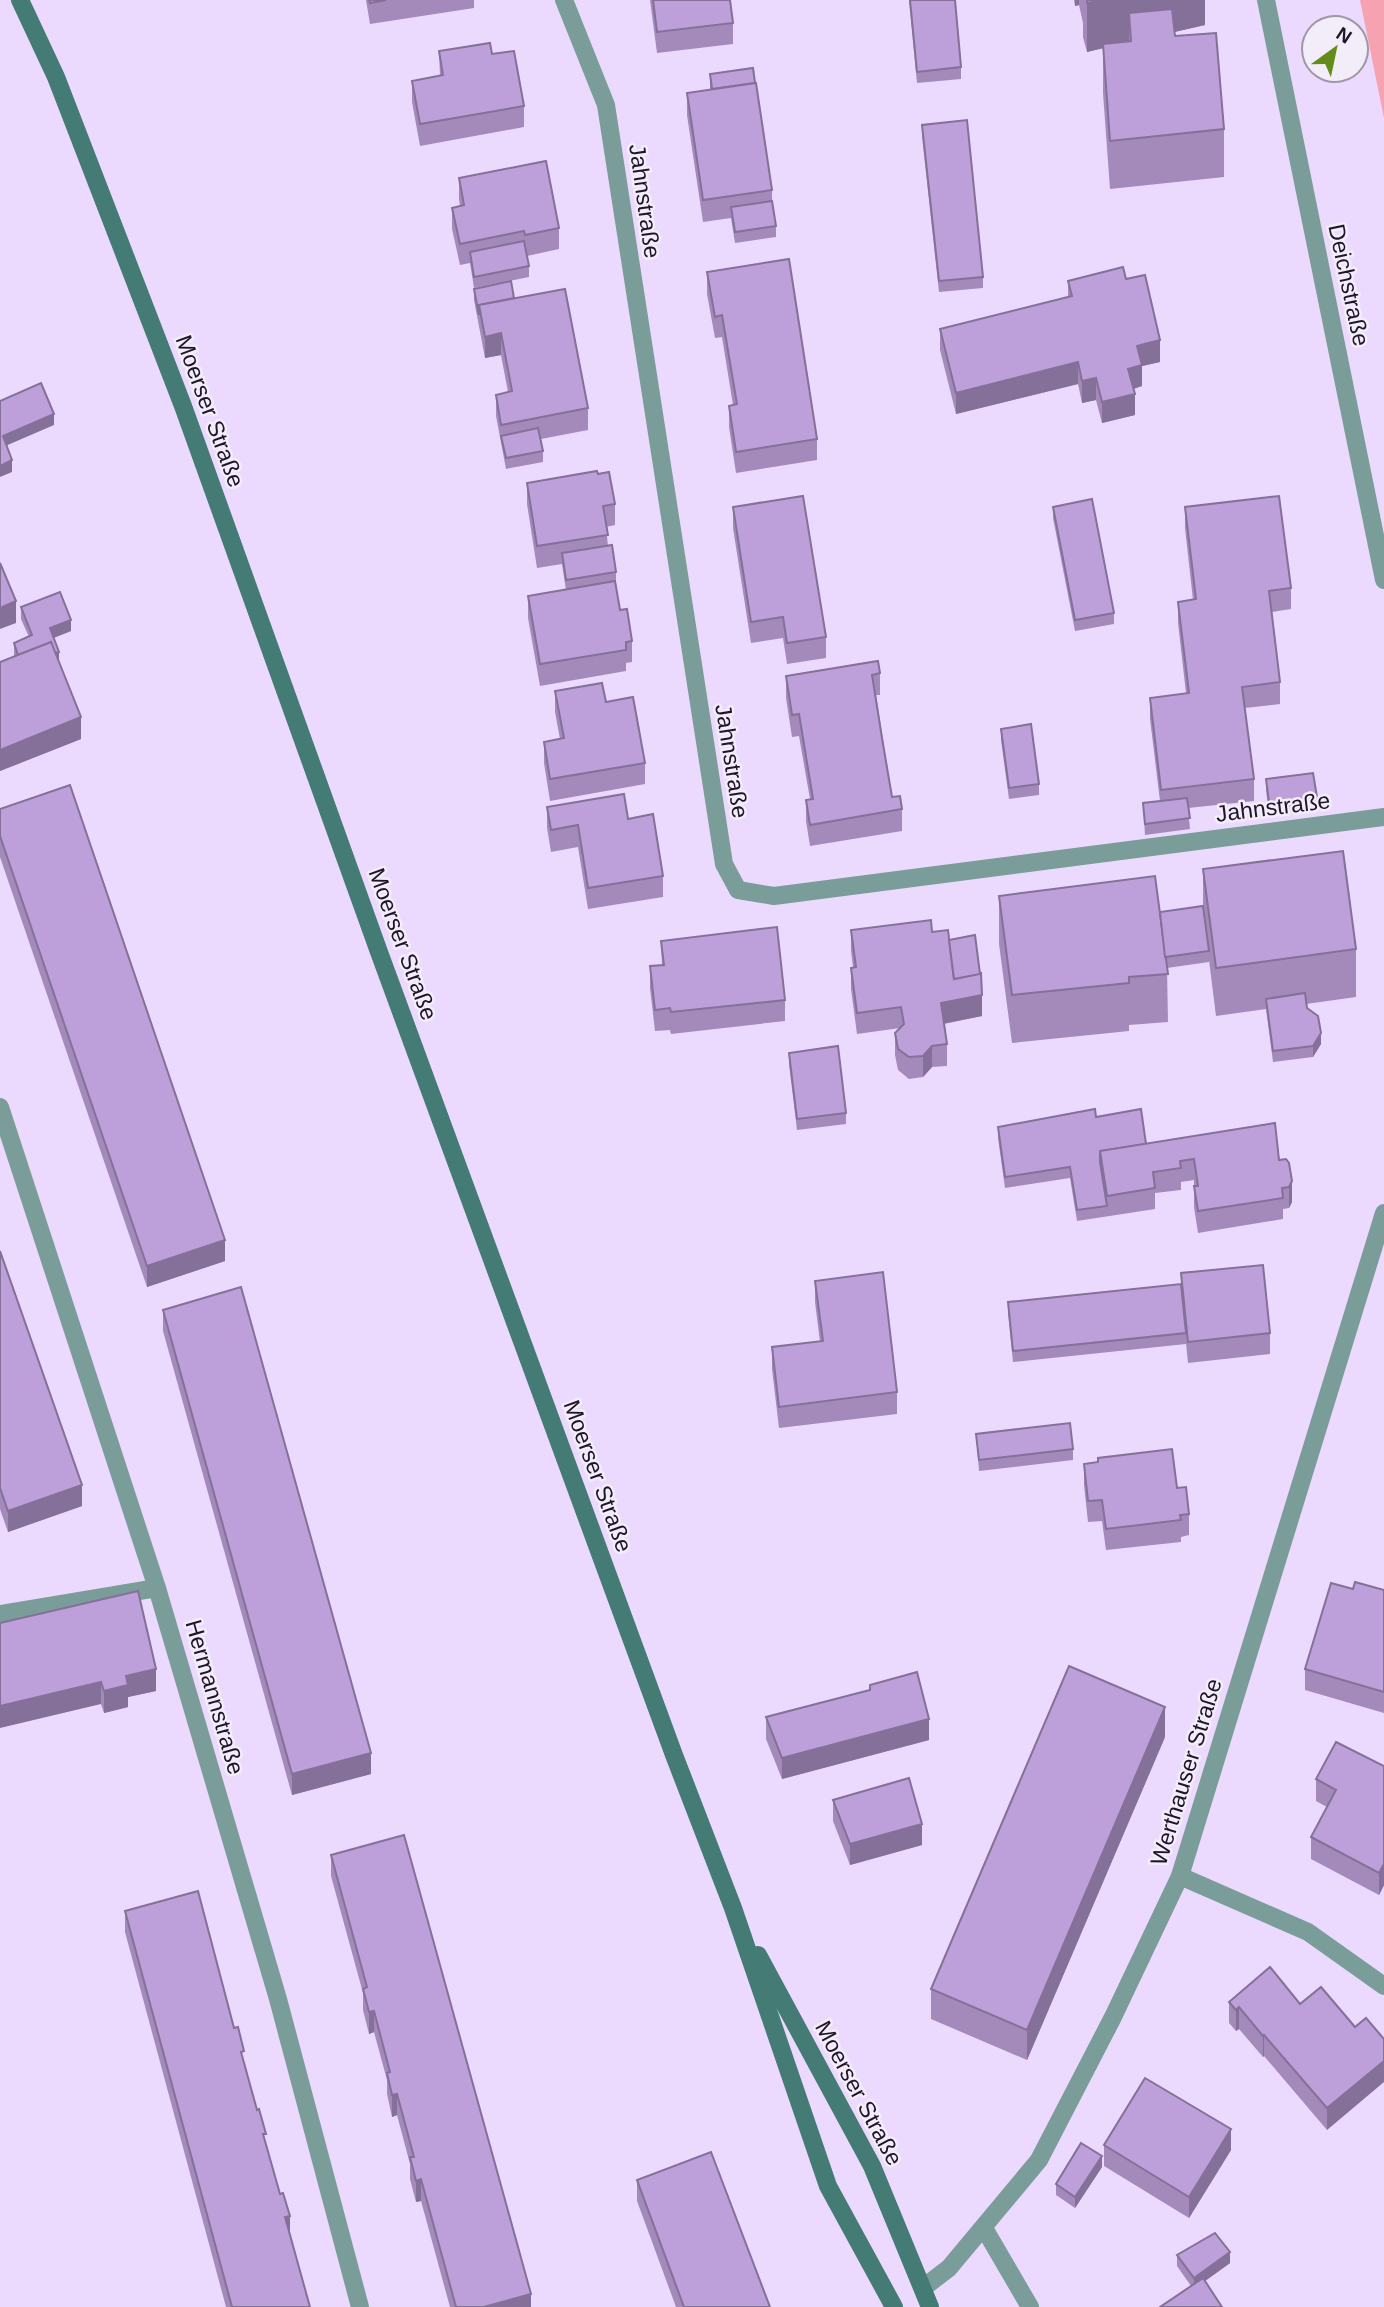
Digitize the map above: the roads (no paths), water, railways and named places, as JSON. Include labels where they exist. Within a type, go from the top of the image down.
[{"type":"main road","name":"Moerser Straße","points":[[20,0],[56,76],[183,406],[379,952],[674,1755],[733,1908],[828,2186],[894,2307]]},
{"type":"main road","name":"Moerser Straße","points":[[733,1908],[872,2166],[930,2307]]},
{"type":"street","name":"Jahnstraße","points":[[564,0],[606,105],[724,863],[738,890],[774,896],[1384,817]]},
{"type":"street","name":"Deichstraße","points":[[1266,0],[1384,580]]},
{"type":"street","name":"Hermannstraße","points":[[0,1107],[157,1588],[278,1999],[360,2307]]},
{"type":"street","name":"Werthauser Straße","points":[[923,2287],[949,2268],[1039,2160],[1113,2017],[1180,1876],[1384,1213]]},
{"type":"street","points":[[0,1614],[157,1588]]},
{"type":"street","points":[[1180,1876],[1308,1932],[1384,1986]]},
{"type":"street","points":[[984,2228],[1030,2307]]}]
